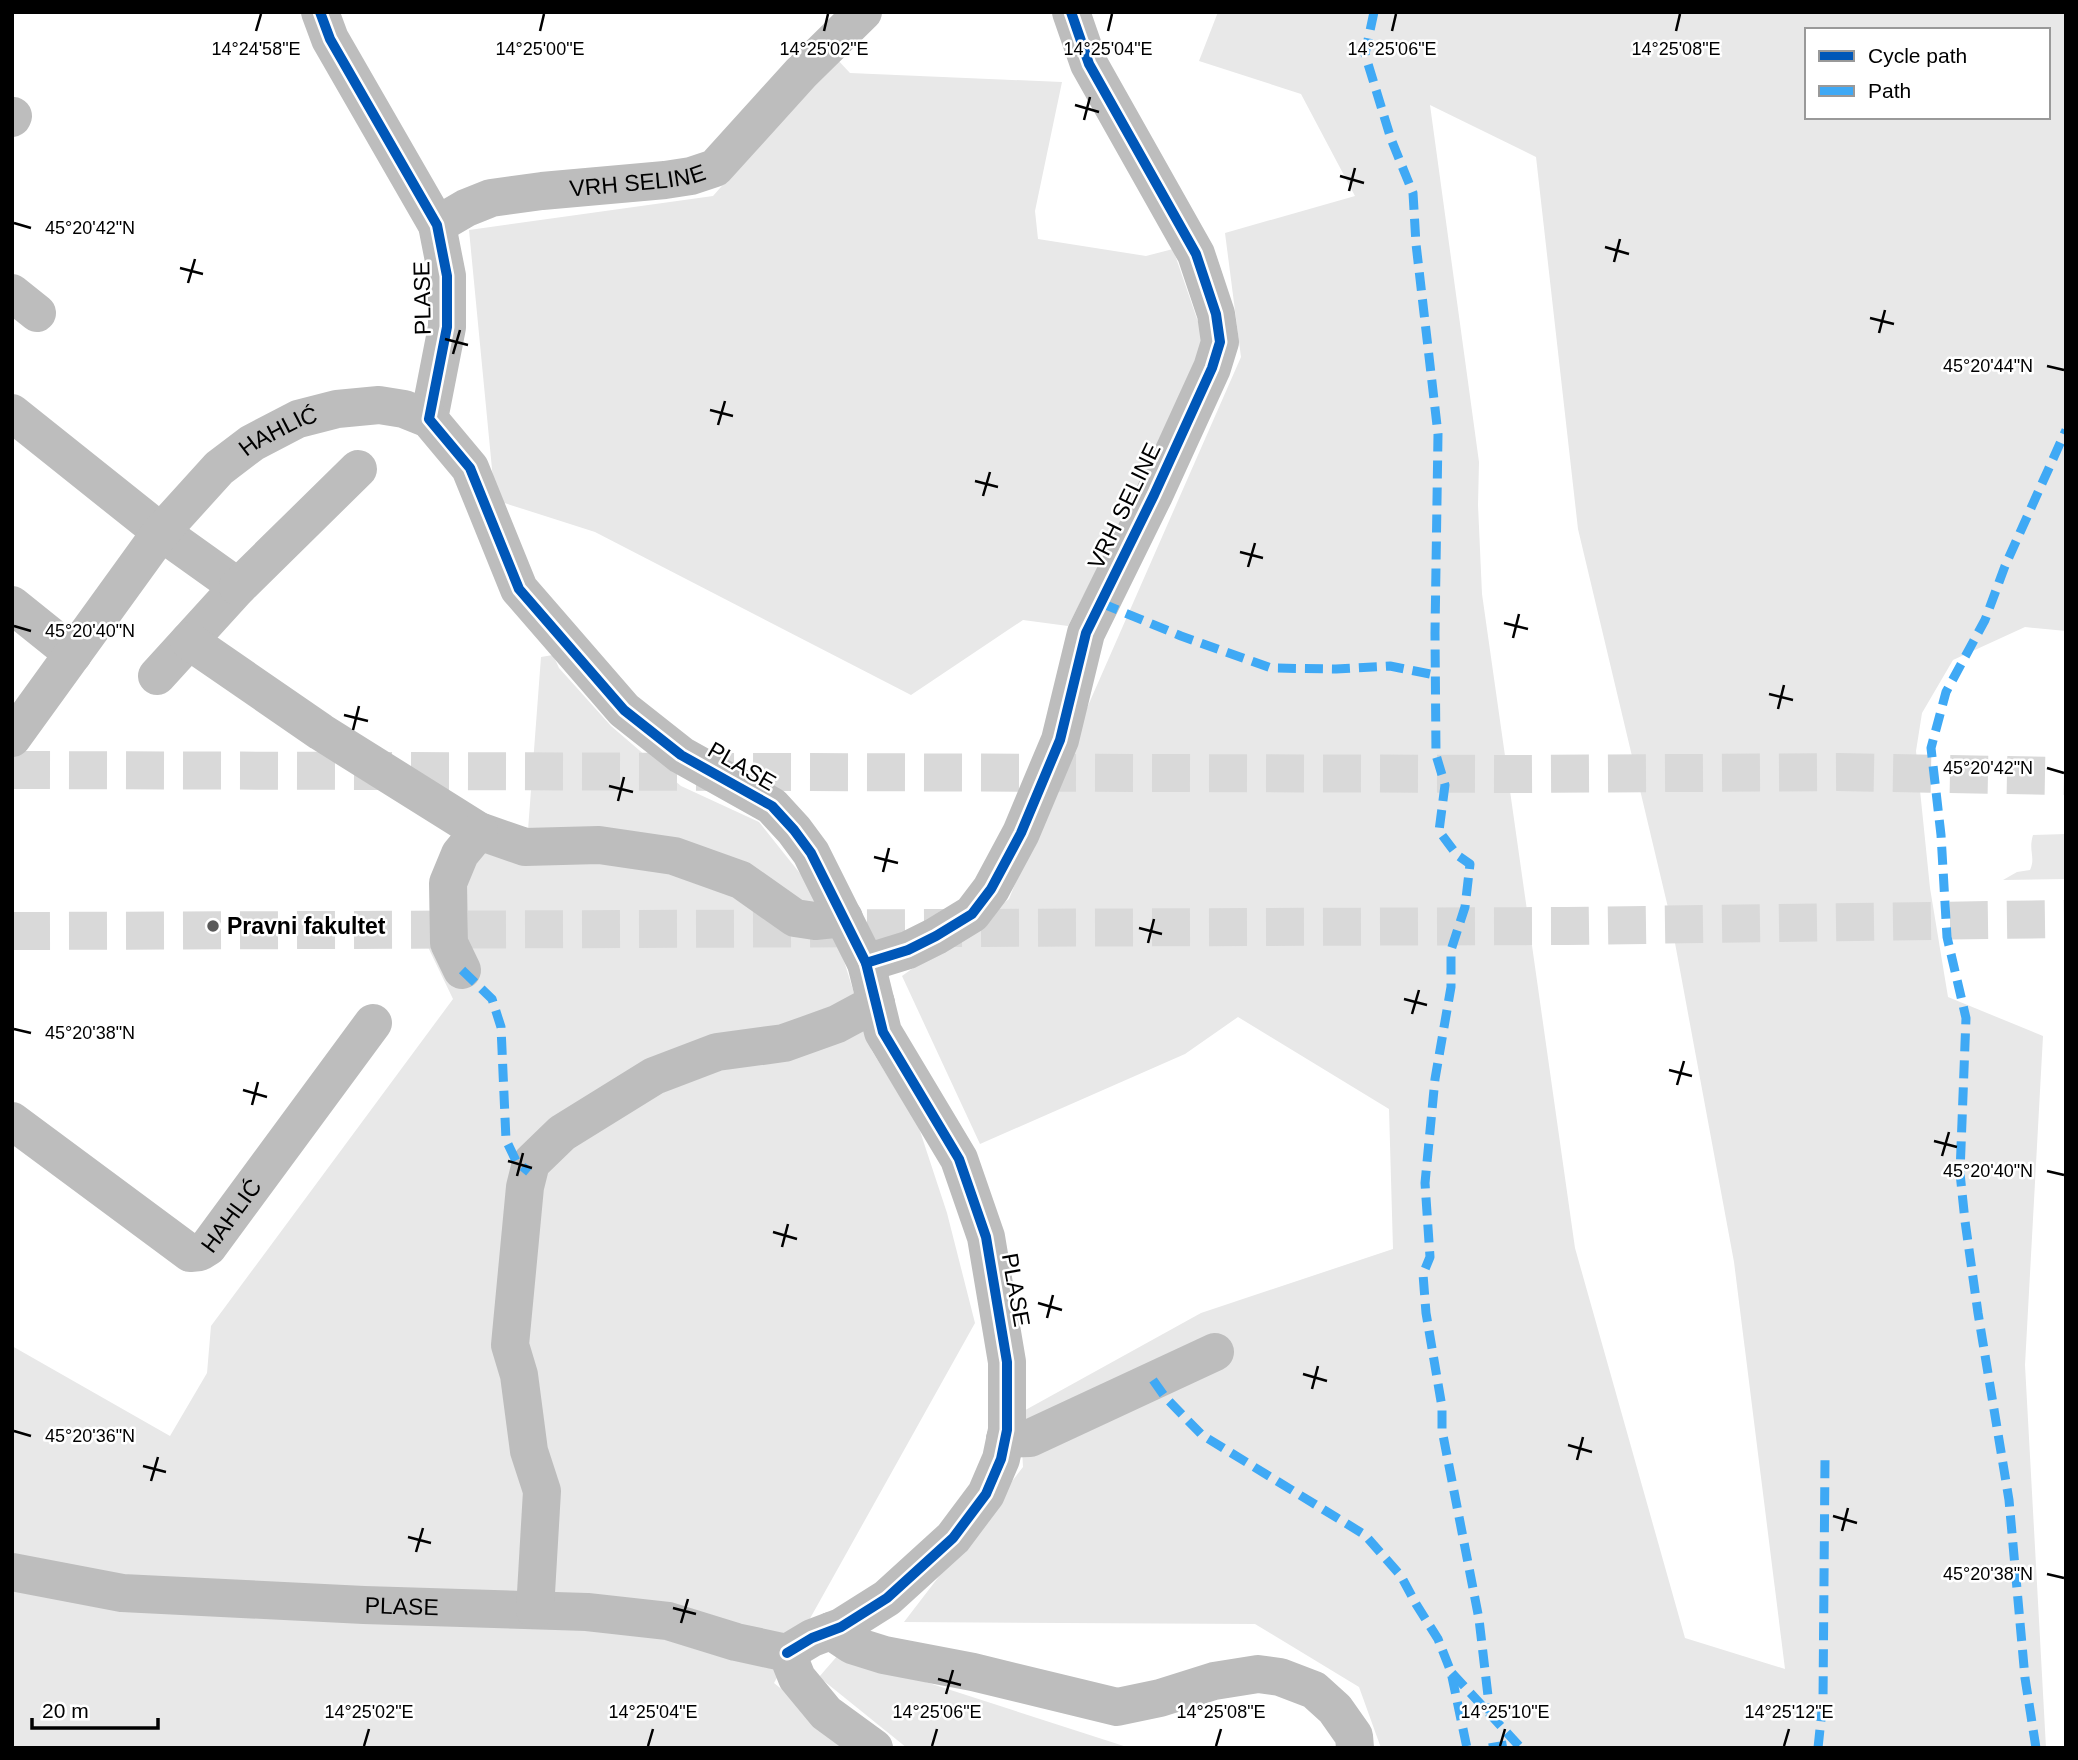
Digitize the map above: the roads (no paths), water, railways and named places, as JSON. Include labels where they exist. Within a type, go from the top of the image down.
[{"type":"street","name":"PLASE","points":[[12,1572],[122,1593],[364,1605],[587,1612],[668,1621],[736,1642],[787,1653],[812,1637],[841,1627],[887,1598],[953,1538],[986,1494],[1001,1459],[1007,1430],[1007,1362],[986,1237],[959,1159],[883,1032],[866,963],[811,853],[772,806],[681,755],[624,710],[519,589],[470,468],[429,419],[447,327],[447,276],[438,225],[336,50],[320,12]]},
{"type":"street","name":"VRH SELINE","points":[[438,225],[466,208],[491,198],[665,180],[691,176],[715,168],[801,73],[863,12]]},
{"type":"street","name":"VRH SELINE","points":[[866,963],[908,950],[936,936],[972,914],[991,889],[1021,832],[1060,740],[1086,633],[1183,432],[1212,368],[1220,342],[1216,314],[1196,254],[1089,64],[1071,12]]},
{"type":"street","name":"HAHLIĆ","points":[[12,738],[161,532],[219,468],[253,443],[298,419],[337,409],[379,405],[404,409],[429,419]]},
{"type":"street","points":[[12,413],[161,532],[238,587]]},
{"type":"street","points":[[157,676],[238,587],[358,469]]},
{"type":"street","points":[[12,605],[73,654]]},
{"type":"street","points":[[189,641],[321,732],[479,831],[525,847],[599,845],[674,856],[741,880],[795,918],[815,921],[844,918]]},
{"type":"street","points":[[462,970],[449,943],[448,883],[460,854],[479,831]]},
{"type":"street","points":[[535,1610],[542,1491],[529,1451],[519,1375],[510,1345],[525,1187],[531,1163],[562,1133],[654,1076],[717,1052],[784,1043],[837,1024],[876,1003]]},
{"type":"street","name":"HAHLIĆ","points":[[12,1121],[190,1253],[200,1252],[208,1247],[373,1023]]},
{"type":"street","points":[[1004,1439],[1030,1438],[1215,1352]]},
{"type":"street","points":[[831,1631],[852,1645],[884,1655],[973,1672],[1117,1707],[1160,1698],[1214,1681],[1258,1674],[1280,1677],[1314,1690],[1335,1709],[1354,1736],[1355,1748]]},
{"type":"street","points":[[787,1653],[797,1678],[826,1713],[874,1748]]},
{"type":"tunnel","points":[[12,770],[1530,774],[1838,772],[2066,776]]},
{"type":"tunnel","points":[[12,931],[1566,926],[2066,919]]},
{"type":"place","name":"Pravni fakultet","points":[[213,926]]}]
